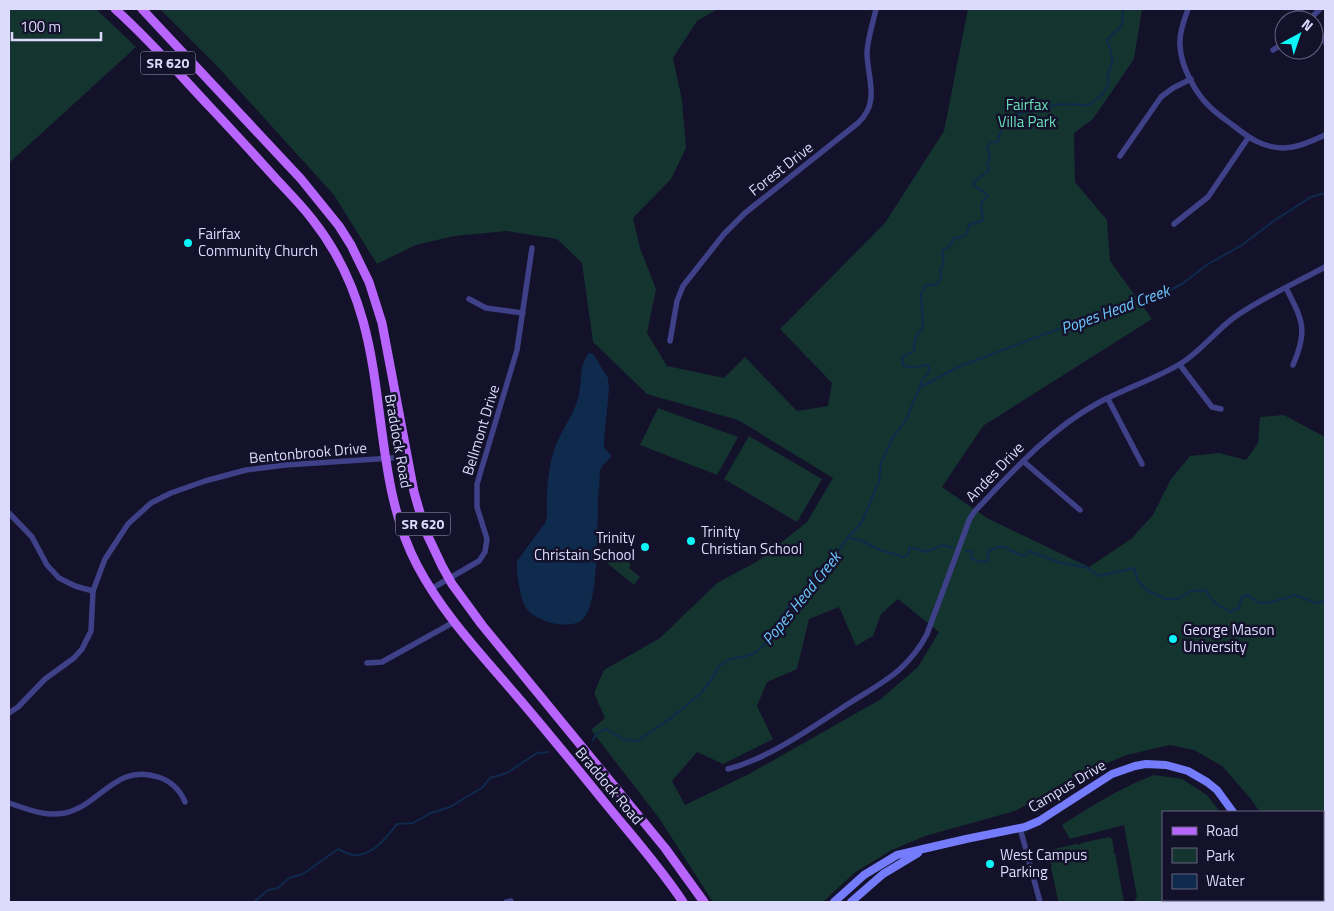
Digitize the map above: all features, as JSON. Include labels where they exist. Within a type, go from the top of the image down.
[{"type":"main road","name":"Braddock Road","points":[[115,9],[220,118],[299,204],[313,220],[338,258],[351,286],[365,330],[395,502],[402,529],[415,562],[430,590],[454,622],[646,852],[683,902]]},
{"type":"main road","name":"Braddock Road","points":[[142,9],[306,185],[339,226],[351,245],[369,282],[382,323],[414,492],[425,530],[435,553],[449,579],[505,653],[665,848],[704,902]]},
{"type":"street","name":"Forest Drive","points":[[670,342],[677,301],[683,286],[724,234],[744,214],[853,128],[867,113],[872,98],[872,91],[867,51],[876,9]]},
{"type":"street","points":[[1188,9],[1181,31],[1182,60],[1199,94],[1209,106],[1248,138],[1264,145],[1286,148],[1301,145],[1325,135]]},
{"type":"street","points":[[1120,156],[1161,97],[1172,88],[1191,79]]},
{"type":"street","points":[[1174,224],[1208,197],[1248,138]]},
{"type":"street","name":"Bellmont Drive","points":[[430,590],[479,561],[487,547],[487,539],[477,507],[477,484],[517,350],[532,248]]},
{"type":"street","name":"Andes Drive","points":[[728,769],[749,763],[767,754],[886,680],[907,662],[919,648],[927,634],[970,518],[1036,447],[1066,424],[1108,399],[1180,365],[1234,318],[1325,267]]},
{"type":"street","points":[[1286,288],[1300,314],[1303,330],[1302,343],[1293,365]]},
{"type":"street","points":[[469,299],[486,308],[523,313]]},
{"type":"street","points":[[1180,365],[1212,407],[1221,409]]},
{"type":"street","points":[[1108,399],[1142,464]]},
{"type":"street","name":"Bentonbrook Drive","points":[[9,712],[18,707],[45,679],[74,658],[82,649],[89,636],[92,624],[93,591],[105,559],[121,532],[135,516],[160,498],[205,481],[246,470],[285,465],[408,457]]},
{"type":"street","points":[[1023,461],[1080,510]]},
{"type":"street","points":[[9,513],[32,537],[47,565],[58,576],[74,586],[93,591]]},
{"type":"street","points":[[367,663],[382,662],[454,622]]},
{"type":"street","name":"Campus Drive","points":[[834,902],[864,875],[888,859],[897,855],[1020,828],[1039,821],[1112,774],[1124,769],[1146,764],[1177,767],[1198,776],[1217,790],[1232,811]]},
{"type":"street","points":[[9,803],[40,813],[64,813],[86,805],[115,781],[127,776],[140,774],[156,776],[165,780],[178,790],[185,802]]},
{"type":"street","points":[[1020,828],[1040,902]]},
{"type":"street","name":"Campus Drive","points":[[851,902],[883,874],[928,848]]},
{"type":"green space","points":[[9,9],[96,9],[136,47],[9,163]]},
{"type":"green space","name":"Fairfax Villa Park","points":[[160,9],[718,9],[697,21],[673,58],[682,100],[686,148],[671,179],[633,218],[640,248],[656,289],[647,333],[667,366],[724,378],[745,357],[797,411],[828,406],[832,383],[780,329],[885,223],[944,131],[968,9],[1142,9],[1134,59],[1093,119],[1074,133],[1075,182],[1107,220],[1110,261],[1152,319],[983,426],[942,487],[987,518],[1089,567],[1131,539],[1153,515],[1171,479],[1190,456],[1219,453],[1246,460],[1258,443],[1260,417],[1284,415],[1325,437],[1325,899],[1324,811],[1259,811],[1222,766],[1194,750],[1170,745],[1127,755],[1088,771],[1015,811],[925,836],[892,850],[854,873],[823,902],[713,902],[659,818],[591,730],[605,718],[594,693],[604,670],[660,638],[717,583],[758,561],[807,522],[833,478],[738,420],[647,394],[593,342],[582,263],[557,239],[507,231],[454,236],[416,245],[377,264],[334,195],[217,66]],"holes":[[[898,599],[939,632],[918,667],[881,699],[751,773],[685,805],[672,781],[697,752],[723,764],[773,739],[757,706],[767,682],[797,669],[809,619],[839,607],[856,646],[873,636],[881,614]]]},
{"type":"green space","points":[[658,408],[738,437],[717,475],[640,445]]},
{"type":"green space","points":[[749,436],[822,479],[797,522],[724,479]]},
{"type":"green space","points":[[616,552],[631,564],[629,568],[640,577],[634,585],[607,563]]},
{"type":"green space","points":[[1154,775],[1182,779],[1207,795],[1219,811],[1162,811],[1162,901],[1284,902],[1134,902],[1137,897],[1124,825],[1070,839],[1062,825],[1118,791]]},
{"type":"green space","points":[[1109,837],[1112,839],[1124,902],[1060,902],[1050,863],[1049,850],[1080,845],[1081,843]]},
{"type":"water","points":[[589,353],[593,354],[608,378],[609,389],[604,447],[611,456],[602,466],[600,472],[597,556],[593,595],[589,609],[578,623],[562,625],[538,618],[527,609],[519,586],[517,561],[545,523],[547,516],[548,477],[552,458],[558,440],[575,406],[579,394],[582,368]]},
{"type":"waterway","name":"Popes Head Creek","points":[[593,740],[596,734],[606,729],[625,740],[637,741],[671,718],[700,694],[710,682],[719,666],[731,659],[755,653],[767,642],[788,608],[801,598],[831,562],[848,537],[861,524],[879,481],[881,463],[893,437],[906,420],[922,381],[930,370],[928,365],[913,368],[907,367],[903,365],[902,357],[914,351],[916,338],[923,328],[921,294],[926,285],[936,285],[941,278],[940,268],[944,265],[942,251],[950,246],[954,238],[965,236],[969,225],[983,220],[981,204],[988,195],[973,185],[974,182],[989,170],[987,164],[990,158],[987,147],[991,142],[998,142],[1005,117],[1060,104],[1089,105],[1103,94],[1109,83],[1107,75],[1112,65],[1112,54],[1107,40],[1122,25],[1123,9]]},
{"type":"waterway","name":"Popes Head Creek","points":[[921,387],[958,367],[1110,311],[1142,297],[1157,297],[1182,284],[1208,264],[1242,245],[1275,220],[1311,197],[1325,193]]},
{"type":"waterway","points":[[848,538],[860,540],[880,550],[904,557],[909,553],[909,548],[926,552],[943,545],[953,548]]},
{"type":"waterway","points":[[966,551],[973,552],[971,558],[980,562],[988,561],[988,552],[998,547],[1006,548],[1025,556],[1029,551],[1058,562],[1088,568],[1099,576],[1134,568],[1138,581],[1148,591],[1166,599],[1177,599],[1191,591],[1205,590],[1215,603],[1230,612],[1239,608],[1241,598],[1248,595],[1259,603],[1272,602],[1295,595],[1316,603],[1325,601]]},
{"type":"waterway","name":"Popes Head Creek","points":[[254,902],[268,890],[278,888],[289,878],[303,874],[338,849],[353,855],[366,853],[389,835],[397,824],[413,823],[431,813],[450,807],[483,787],[490,778],[507,773],[537,753],[548,752]]},
{"type":"place","name":"Fairfax Community Church","points":[[188,243]]},
{"type":"place","name":"Trinity Christian School","points":[[691,541]]},
{"type":"place","name":"Trinity Christain School","points":[[645,547]]},
{"type":"place","name":"George Mason University","points":[[1173,639]]},
{"type":"place","name":"West Campus Parking","points":[[990,864]]}]
